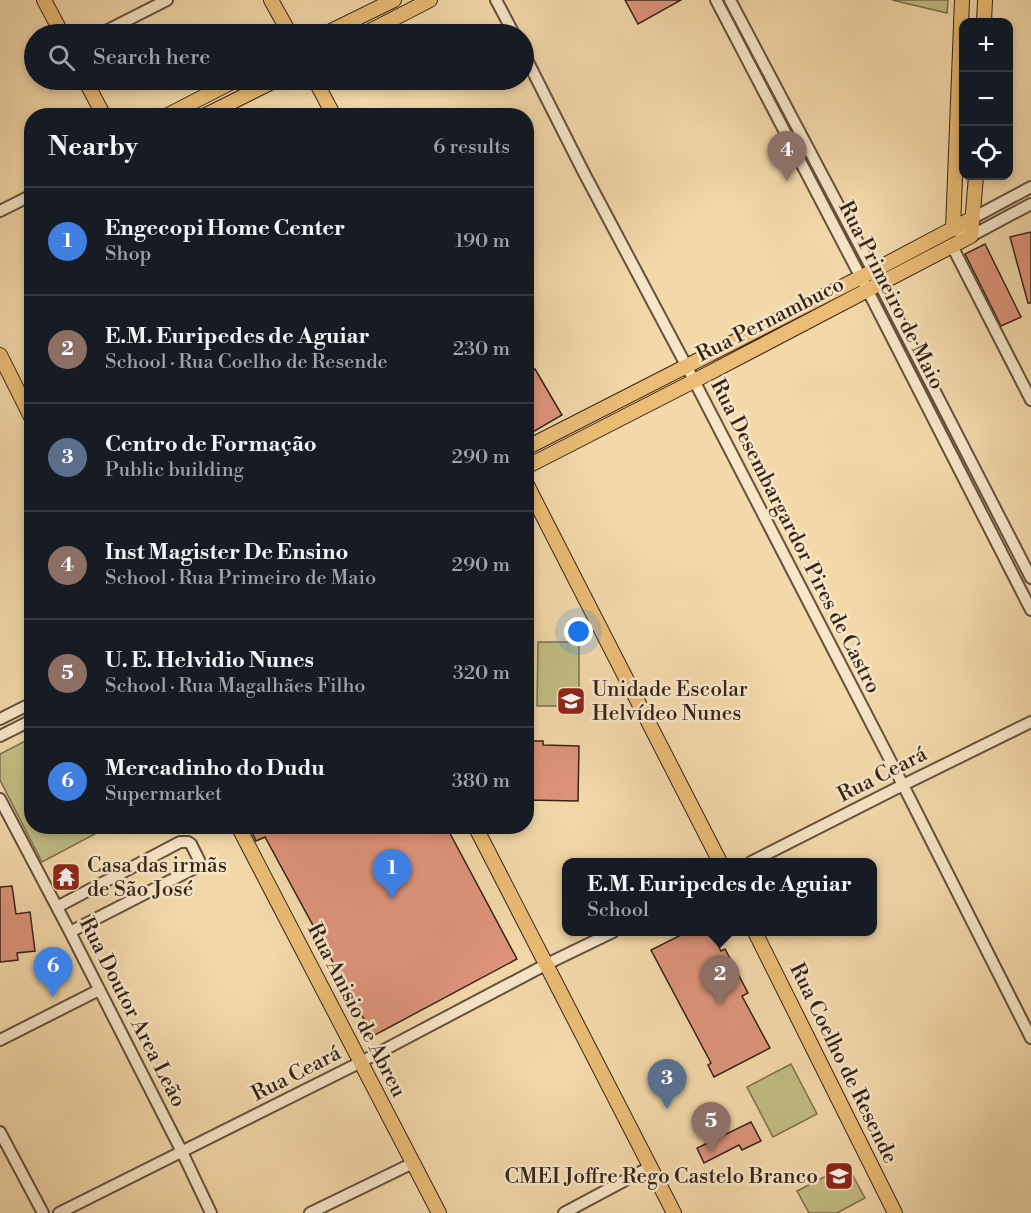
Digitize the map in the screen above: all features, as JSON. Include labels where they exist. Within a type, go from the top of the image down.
[{"type":"main road","points":[[44,0],[57,24]]},
{"type":"main road","points":[[271,0],[284,24]]},
{"type":"main road","points":[[345,24],[394,0]]},
{"type":"main road","points":[[383,24],[430,0]]},
{"type":"main road","points":[[953,229],[962,0]]},
{"type":"main road","points":[[984,18],[985,0]]},
{"type":"main road","points":[[90,90],[100,108]]},
{"type":"main road","points":[[182,108],[217,90]]},
{"type":"main road","points":[[220,108],[256,90]]},
{"type":"main road","points":[[320,90],[330,108]]},
{"type":"main road","points":[[971,236],[975,180]]},
{"type":"main road","name":"Rua Pernambuco","points":[[534,444],[973,218]]},
{"type":"main road","name":"Rua Pernambuco","points":[[534,463],[971,236]]},
{"type":"main road","points":[[0,355],[24,403]]},
{"type":"main road","points":[[534,499],[718,858]]},
{"type":"main road","name":"Rua Anisio de Abreu","points":[[242,834],[439,1213]]},
{"type":"main road","points":[[479,834],[674,1213]]},
{"type":"main road","name":"Rua Coelho de Resende","points":[[757,936],[895,1213]]},
{"type":"street","points":[[120,24],[167,0]]},
{"type":"street","points":[[496,0],[509,24]]},
{"type":"street","name":"Rua Primeiro de Maio","points":[[716,0],[867,274]]},
{"type":"street","name":"Rua Primeiro de Maio","points":[[730,0],[1031,610]]},
{"type":"street","name":"Rua Desembargardor Pires de Castro","points":[[534,74],[903,784],[1031,1038]]},
{"type":"street","name":"Rua Pernambuco","points":[[973,218],[1031,187]]},
{"type":"street","points":[[0,211],[24,199]]},
{"type":"street","name":"Rua Pernambuco","points":[[971,236],[1031,204]]},
{"type":"street","points":[[953,229],[971,236]]},
{"type":"street","points":[[952,246],[1031,400]]},
{"type":"street","name":"Rua Primeiro de Maio","points":[[874,288],[1031,578]]},
{"type":"street","points":[[0,719],[24,707]]},
{"type":"street","name":"Rua Ceará","points":[[759,858],[1031,722]]},
{"type":"street","points":[[0,736],[24,724]]},
{"type":"street","name":"Rua Doutor Area Leão","points":[[0,799],[70,932],[211,1213]]},
{"type":"street","points":[[57,907],[180,842],[191,844],[199,860],[198,866],[70,932]]},
{"type":"street","name":"Rua Ceará","points":[[59,1213],[361,1062],[605,936]]},
{"type":"street","points":[[0,1040],[99,990]]},
{"type":"street","points":[[0,1132],[43,1213]]},
{"type":"street","points":[[310,1213],[412,1163]]},
{"type":"street","points":[[564,1213],[650,1167]]},
{"type":"shaded area","points":[[892,0],[948,0],[947,13]]},
{"type":"shaded area","points":[[538,642],[579,642],[579,706],[537,706]]},
{"type":"shaded area","points":[[24,742],[24,827],[0,780],[0,754]]},
{"type":"shaded area","points":[[28,834],[95,834],[42,862]]},
{"type":"shaded area","points":[[791,1064],[817,1114],[773,1137],[747,1087]]},
{"type":"shaded area","name":"CMEI Joffre Rego Castelo Branco","points":[[847,1165],[865,1198],[837,1213],[809,1213],[797,1191]]},
{"type":"building","points":[[625,0],[681,0],[638,24]]},
{"type":"building","points":[[1031,232],[1031,303],[1028,303],[1010,237]]},
{"type":"building","points":[[985,244],[1021,317],[1001,326],[965,254]]},
{"type":"building","points":[[534,369],[562,415],[534,431]]},
{"type":"building","points":[[534,741],[543,741],[543,745],[579,746],[578,801],[534,800]]},
{"type":"building","points":[[253,834],[450,834],[517,959],[373,1036],[265,837],[256,841]]},
{"type":"building","points":[[12,886],[16,914],[30,912],[35,951],[17,953],[18,960],[0,962],[0,887]]},
{"type":"building","points":[[679,936],[713,936],[721,951],[725,949],[748,993],[742,996],[770,1048],[714,1077],[708,1065],[711,1063],[651,950]]},
{"type":"building","points":[[751,1122],[761,1141],[742,1150],[739,1145],[704,1163],[697,1148]]},
{"type":"place","name":"Inst Magister De Ensino","points":[[787,181]]},
{"type":"place","name":"Unidade Escolar Helvídeo Nunes","points":[[571,701]]},
{"type":"place","name":"Casa das irmãs de São José","points":[[66,877]]},
{"type":"place","name":"Engecopi Home Center","points":[[392,899]]},
{"type":"place","name":"Mercadinho do Dudu","points":[[53,997]]},
{"type":"place","name":"E.M. Euripedes de Aguiar","points":[[720,1005]]},
{"type":"place","name":"Centro de Formação","points":[[667,1109]]},
{"type":"place","name":"U. E. Helvidio Nunes","points":[[711,1152]]},
{"type":"place","name":"CMEI Joffre Rego Castelo Branco","points":[[839,1176]]}]
